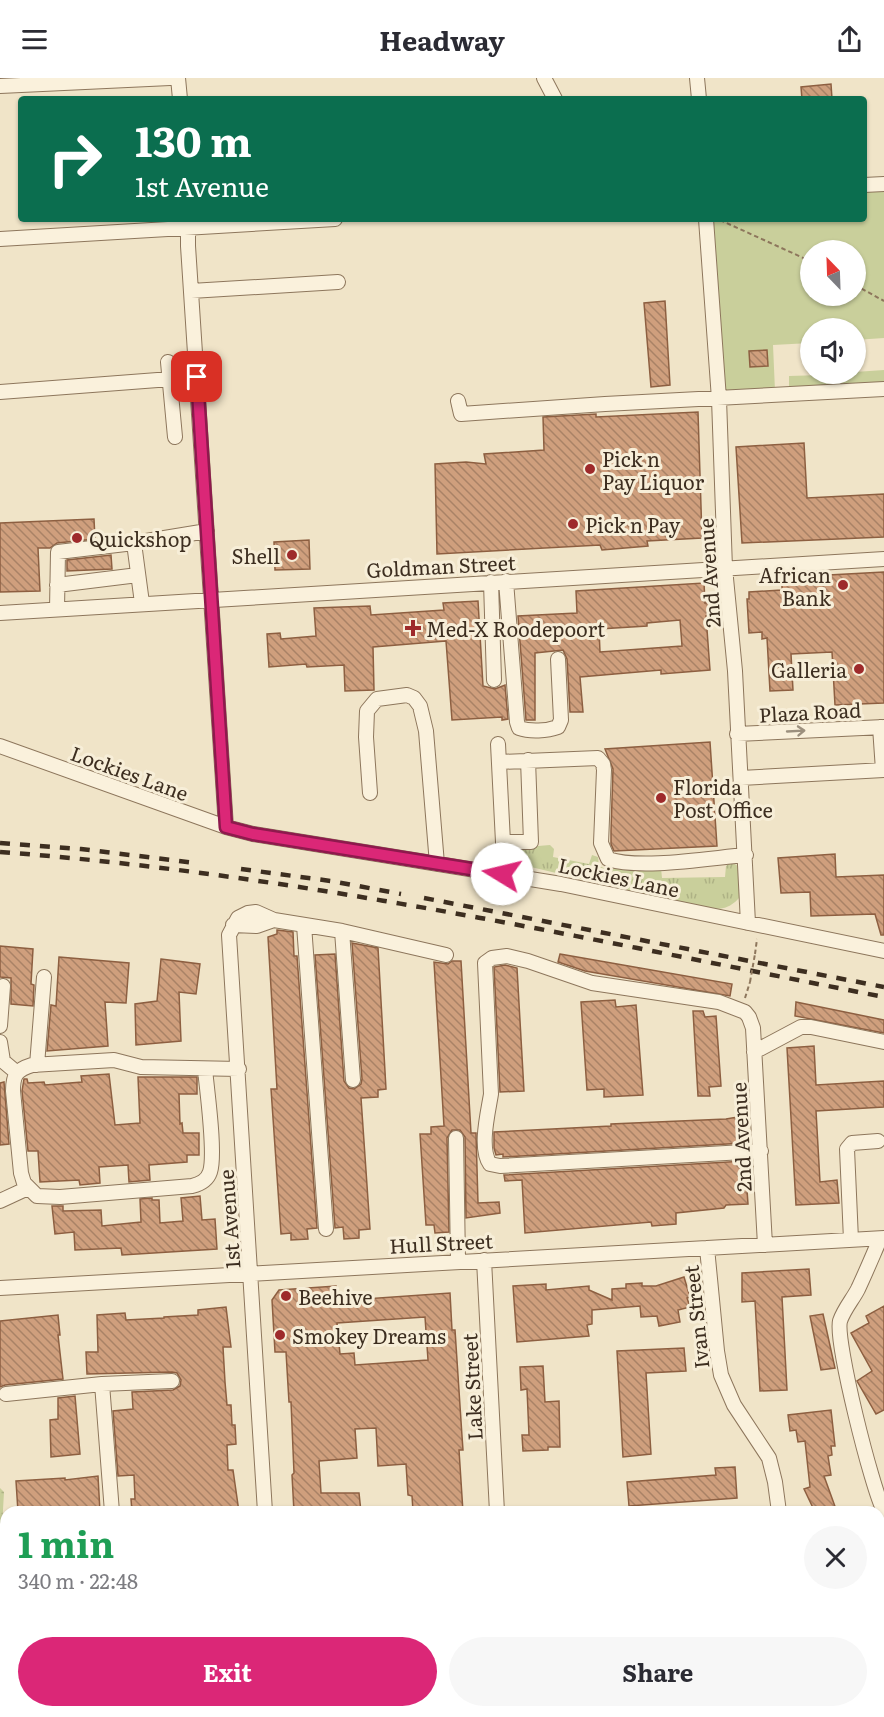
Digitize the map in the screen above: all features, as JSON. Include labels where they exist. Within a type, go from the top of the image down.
[{"type":"street","points":[[0,86],[170,78]]},
{"type":"street","points":[[178,78],[180,96]]},
{"type":"street","points":[[544,78],[553,96]]},
{"type":"street","points":[[697,78],[699,96]]},
{"type":"street","points":[[867,185],[884,184]]},
{"type":"street","points":[[0,239],[240,222]]},
{"type":"street","name":"2nd Avenue","points":[[706,222],[719,399],[725,568],[735,671],[748,923]]},
{"type":"street","points":[[188,224],[226,827]]},
{"type":"street","points":[[191,291],[338,282]]},
{"type":"street","points":[[168,362],[175,437]]},
{"type":"street","points":[[0,392],[197,377]]},
{"type":"street","points":[[458,401],[461,414],[496,411],[531,403],[569,400],[682,395],[719,399],[884,389]]},
{"type":"street","points":[[495,397],[496,411]]},
{"type":"street","points":[[57,609],[58,552],[207,531]]},
{"type":"street","points":[[134,543],[142,603]]},
{"type":"street","name":"Goldman Street","points":[[0,613],[211,598],[884,559]]},
{"type":"street","points":[[57,585],[138,575]]},
{"type":"street","points":[[506,581],[519,728],[526,730],[558,727],[561,720],[558,660]]},
{"type":"street","points":[[491,582],[494,680]]},
{"type":"street","points":[[370,793],[366,737],[367,711],[377,699],[407,695],[414,698],[420,706],[426,731],[437,864]]},
{"type":"street","points":[[741,778],[883,770],[882,727]]},
{"type":"street","name":"Plaza Road","points":[[738,735],[882,727]]},
{"type":"street","points":[[498,744],[504,842],[502,874]]},
{"type":"street","name":"Lockies Lane","points":[[0,746],[226,827],[253,834],[601,892],[884,951]]},
{"type":"street","points":[[499,762],[598,758],[604,770],[601,843],[608,859],[623,863],[651,863],[746,855]]},
{"type":"street","points":[[504,842],[531,842],[528,760]]},
{"type":"street","name":"1st Avenue","points":[[265,1506],[229,935],[233,926],[257,926],[274,920],[304,925]]},
{"type":"street","points":[[326,1229],[304,925],[342,931],[446,955]]},
{"type":"street","points":[[342,931],[352,1080]]},
{"type":"street","name":"2nd Avenue","points":[[761,1150],[494,1166],[490,1164],[485,1149],[491,1094],[485,963],[492,958],[507,956],[528,960],[592,983],[718,1002],[745,1012],[753,1028],[761,1150],[765,1245]]},
{"type":"street","points":[[37,1065],[44,977]]},
{"type":"street","points":[[0,1026],[3,986]]},
{"type":"street","points":[[754,1052],[801,1028],[811,1027],[884,1042]]},
{"type":"street","points":[[0,1042],[3,1061],[16,1072]]},
{"type":"street","points":[[205,1069],[211,1153],[209,1173],[205,1180],[192,1186],[60,1197],[37,1196],[28,1188],[21,1173],[13,1091],[13,1078],[22,1068],[114,1060],[141,1067],[239,1070]]},
{"type":"street","points":[[456,1138],[458,1261]]},
{"type":"street","points":[[851,1240],[847,1149],[852,1143],[878,1140]]},
{"type":"street","points":[[0,1201],[28,1188]]},
{"type":"street","points":[[882,1238],[841,1319],[839,1334],[856,1416],[882,1506]]},
{"type":"street","name":"Hull Street","points":[[0,1288],[882,1238]]},
{"type":"street","name":"Ivan Street","points":[[707,1248],[721,1375],[734,1405],[769,1458],[777,1506]]},
{"type":"street","name":"Lake Street","points":[[484,1260],[497,1506]]},
{"type":"street","points":[[6,1394],[102,1384],[172,1381]]},
{"type":"street","points":[[102,1384],[112,1506]]},
{"type":"path","points":[[726,222],[800,256]]},
{"type":"path","points":[[866,291],[884,301]]},
{"type":"path","points":[[750,982],[755,954]]},
{"type":"green space","points":[[884,189],[884,338],[866,339],[866,318],[800,318],[800,344],[773,345],[775,391],[723,394],[711,222],[867,222],[867,190]]},
{"type":"green space","points":[[884,370],[884,384],[789,390],[789,376],[800,376],[800,384],[866,384],[866,371]]},
{"type":"green space","points":[[550,845],[554,849],[553,857],[589,864],[592,855],[598,857],[599,866],[606,869],[661,868],[662,878],[725,877],[726,866],[731,862],[738,866],[740,872],[739,898],[725,908],[708,909],[514,863],[514,848]]},
{"type":"green space","points":[[0,1488],[4,1492],[3,1506],[0,1506]]},
{"type":"building","points":[[831,84],[832,96],[802,96],[801,87]]},
{"type":"building","points":[[665,301],[670,385],[651,387],[644,303]]},
{"type":"building","points":[[767,350],[768,366],[750,367],[749,351]]},
{"type":"building","points":[[698,412],[702,538],[647,541],[648,546],[602,550],[600,545],[437,554],[435,464],[466,462],[486,464],[484,454],[544,450],[543,417]]},
{"type":"building","points":[[804,443],[807,498],[884,494],[884,537],[742,543],[736,447]]},
{"type":"building","points":[[94,519],[95,539],[57,543],[50,548],[38,548],[40,591],[0,592],[0,523]]},
{"type":"building","name":"Shell","points":[[309,540],[310,569],[275,570],[274,542]]},
{"type":"building","points":[[111,555],[112,569],[67,571],[67,560]]},
{"type":"building","points":[[884,572],[884,703],[835,705],[832,652],[791,654],[793,690],[770,691],[767,638],[762,639],[762,632],[749,633],[747,599],[749,599],[749,592],[782,590],[782,584],[829,582],[829,575]]},
{"type":"building","points":[[704,583],[705,603],[712,603],[713,615],[706,616],[710,670],[661,674],[661,670],[580,677],[583,712],[570,712],[567,659],[563,650],[535,653],[535,720],[526,720],[518,616],[577,613],[576,591]],"holes":[[[680,620],[682,646],[600,652],[599,629],[647,626],[647,623]]]},
{"type":"building","points":[[478,601],[483,686],[495,689],[505,685],[508,719],[502,720],[502,717],[452,720],[446,641],[373,647],[374,690],[345,691],[344,665],[307,667],[306,664],[269,667],[267,634],[280,633],[281,639],[316,636],[314,608],[370,606],[371,615],[444,610],[443,603]]},
{"type":"building","name":"Florida Post Office","points":[[710,742],[717,846],[614,851],[611,844],[613,769],[605,749]]},
{"type":"building","points":[[835,854],[836,877],[884,875],[884,935],[881,935],[875,914],[811,916],[810,892],[781,893],[778,858]]},
{"type":"building","points":[[277,930],[293,932],[294,956],[297,956],[317,1228],[307,1229],[308,1239],[291,1240],[291,1233],[281,1234],[271,1089],[277,1089],[268,937],[277,934]]},
{"type":"building","points":[[352,943],[378,948],[386,1089],[378,1090],[378,1097],[361,1098],[370,1229],[359,1230],[359,1238],[344,1239],[343,1227],[335,1228],[315,955],[335,954],[344,1081],[349,1088],[354,1089],[361,1084],[362,1079]]},
{"type":"building","points":[[0,946],[33,949],[31,984],[34,985],[33,1006],[11,1004],[11,978],[0,977]]},
{"type":"building","points":[[560,954],[732,984],[730,996],[585,971],[558,962]]},
{"type":"building","points":[[59,957],[129,963],[126,1003],[105,1002],[108,1046],[47,1051],[51,1005],[56,1006]]},
{"type":"building","points":[[161,959],[200,964],[196,994],[179,992],[181,1041],[136,1045],[135,1004],[157,1001]]},
{"type":"building","points":[[452,961],[461,961],[471,1133],[476,1133],[478,1203],[499,1202],[500,1213],[466,1218],[465,1137],[460,1130],[452,1130],[447,1138],[449,1232],[435,1233],[434,1225],[426,1225],[420,1134],[431,1134],[431,1127],[444,1126],[434,962],[448,964]]},
{"type":"building","points":[[505,965],[517,968],[524,1091],[500,1092],[494,967]]},
{"type":"building","points":[[615,1000],[616,1007],[636,1005],[643,1095],[604,1097],[604,1089],[587,1090],[581,1002]]},
{"type":"building","points":[[796,1002],[884,1020],[884,1033],[795,1016]]},
{"type":"building","points":[[693,1011],[703,1011],[705,1017],[716,1016],[721,1086],[709,1087],[710,1096],[698,1096]]},
{"type":"building","points":[[814,1046],[816,1085],[884,1081],[884,1107],[816,1111],[820,1182],[837,1180],[839,1203],[796,1205],[787,1048]]},
{"type":"building","points":[[109,1074],[115,1125],[140,1123],[138,1077],[197,1077],[197,1094],[179,1094],[180,1124],[182,1123],[183,1133],[199,1133],[199,1155],[187,1155],[187,1162],[149,1165],[150,1180],[129,1182],[128,1165],[99,1167],[100,1183],[80,1185],[79,1180],[40,1182],[38,1151],[28,1151],[22,1091],[24,1079],[27,1079],[28,1083],[44,1082],[45,1085],[82,1082],[81,1076]]},
{"type":"building","points":[[4,1082],[9,1144],[0,1145],[0,1083]]},
{"type":"building","points":[[743,1116],[747,1137],[744,1137],[744,1143],[503,1157],[503,1154],[496,1155],[494,1148],[494,1132],[726,1119]]},
{"type":"building","points":[[745,1161],[748,1204],[676,1213],[676,1224],[652,1226],[651,1222],[525,1233],[522,1180],[505,1181],[504,1175]]},
{"type":"building","points":[[200,1196],[202,1220],[215,1219],[217,1249],[122,1255],[121,1248],[75,1250],[74,1232],[55,1234],[52,1206],[63,1206],[63,1211],[101,1210],[102,1226],[141,1222],[140,1199],[152,1198],[152,1200],[159,1200],[160,1223],[183,1221],[181,1198]]},
{"type":"building","points":[[809,1269],[811,1295],[782,1297],[787,1390],[760,1391],[755,1301],[742,1302],[742,1273]]},
{"type":"building","points":[[684,1277],[690,1297],[687,1298],[690,1307],[678,1310],[680,1322],[659,1326],[657,1316],[641,1317],[640,1306],[592,1310],[592,1324],[587,1325],[589,1336],[517,1342],[513,1286],[546,1284],[546,1290],[589,1286],[589,1290],[612,1300],[612,1289],[626,1288],[626,1284],[642,1283],[642,1286],[656,1286]]},
{"type":"building","points":[[336,1286],[336,1301],[450,1293],[452,1330],[455,1330],[463,1450],[459,1450],[463,1506],[413,1506],[412,1496],[408,1495],[406,1464],[378,1466],[376,1428],[355,1429],[357,1458],[319,1461],[321,1493],[359,1493],[360,1506],[294,1506],[291,1402],[289,1402],[286,1352],[275,1352],[272,1300],[279,1290]],"holes":[[[425,1317],[428,1360],[355,1365],[354,1353],[340,1354],[337,1323]]]},
{"type":"building","points":[[884,1306],[884,1410],[876,1414],[857,1381],[872,1371],[851,1333],[869,1323],[866,1316]]},
{"type":"building","points":[[226,1307],[231,1347],[223,1347],[225,1382],[227,1405],[231,1405],[232,1425],[235,1425],[236,1444],[227,1445],[228,1470],[233,1470],[238,1506],[132,1506],[131,1499],[135,1499],[134,1475],[118,1476],[113,1411],[133,1409],[132,1392],[173,1390],[180,1386],[181,1380],[177,1373],[172,1372],[87,1374],[86,1352],[98,1352],[97,1315],[125,1313],[126,1320],[198,1315],[198,1310]]},
{"type":"building","points":[[823,1314],[835,1368],[821,1370],[810,1316]]},
{"type":"building","points":[[58,1315],[63,1379],[0,1387],[0,1321]]},
{"type":"building","points":[[684,1348],[686,1371],[646,1373],[651,1454],[623,1457],[617,1351]]},
{"type":"building","points":[[543,1366],[545,1402],[559,1401],[560,1447],[523,1451],[522,1435],[529,1435],[527,1389],[521,1390],[520,1367]]},
{"type":"building","points":[[75,1396],[80,1454],[51,1457],[50,1420],[58,1419],[58,1398]]},
{"type":"building","points":[[831,1410],[835,1446],[831,1446],[832,1455],[828,1456],[831,1475],[824,1476],[835,1506],[812,1506],[804,1489],[810,1487],[805,1441],[798,1442],[796,1430],[790,1431],[788,1415]]},
{"type":"building","points":[[735,1467],[737,1498],[629,1506],[627,1482],[716,1475],[715,1468]]},
{"type":"building","points":[[98,1476],[100,1506],[18,1506],[16,1481],[65,1478],[65,1480]]},
{"type":"railway","points":[[0,843],[81,849],[196,863]]},
{"type":"railway","points":[[0,852],[112,862],[223,876],[444,911],[884,997]]},
{"type":"railway","points":[[241,869],[331,881],[401,894]]},
{"type":"railway","points":[[424,898],[884,987]]},
{"type":"place","name":"Pick n Pay Liquor","points":[[590,469]]},
{"type":"place","name":"Pick n Pay","points":[[573,524]]},
{"type":"place","name":"Quickshop","points":[[77,538]]},
{"type":"place","name":"Shell","points":[[292,555]]},
{"type":"place","name":"African Bank","points":[[843,585]]},
{"type":"place","name":"Med-X Roodepoort","points":[[413,628]]},
{"type":"place","name":"Galleria","points":[[859,669]]},
{"type":"place","name":"Florida Post Office","points":[[661,798]]},
{"type":"place","name":"Beehive","points":[[286,1296]]},
{"type":"place","name":"Smokey Dreams","points":[[280,1335]]},
{"type":"route","points":[[197,377],[226,827],[253,834],[502,874]]}]
